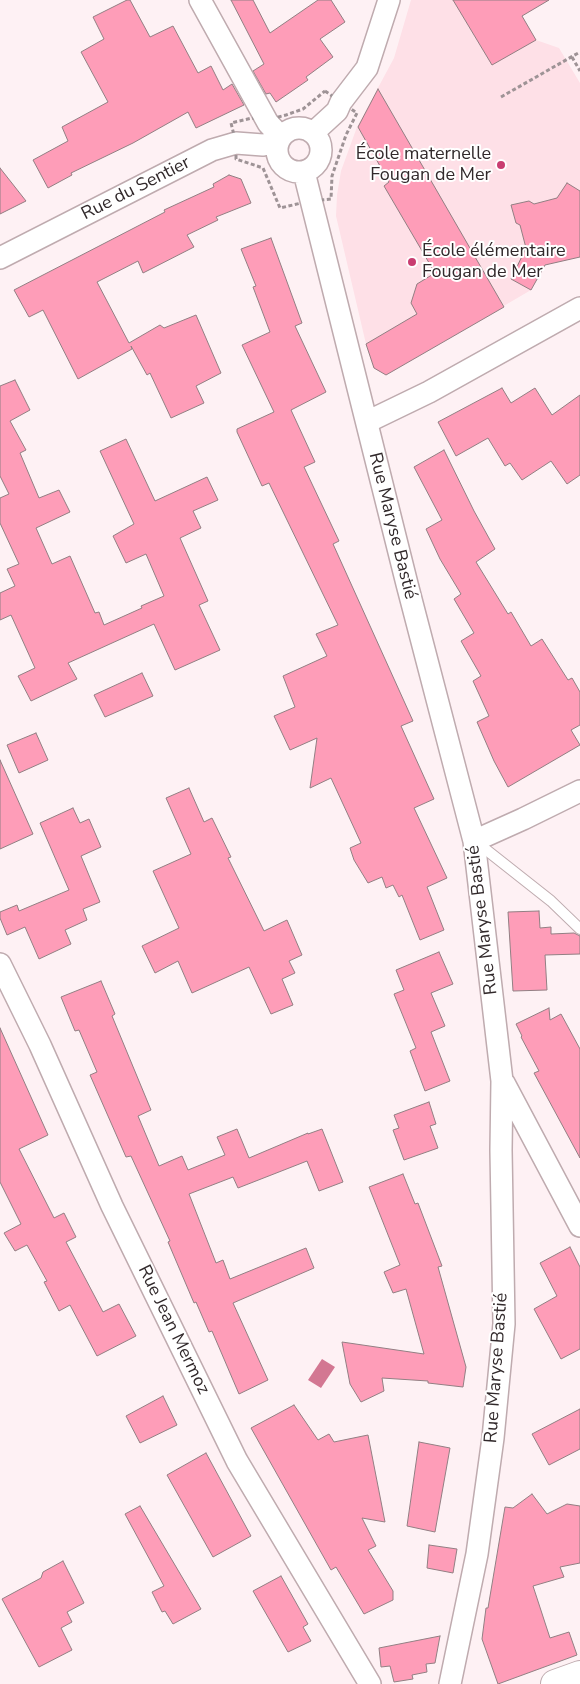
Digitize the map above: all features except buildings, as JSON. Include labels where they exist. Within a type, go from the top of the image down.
[{"type":"street","points":[[200,0],[268,123],[279,139],[277,154],[283,166],[290,170],[304,172],[318,162],[320,155],[319,142],[313,133],[299,128],[291,129],[279,139]]},
{"type":"street","points":[[313,133],[337,111],[341,102],[367,68],[389,0]]},
{"type":"street","name":"Rue du Sentier","points":[[0,258],[212,150],[236,143],[264,145],[279,139]]},
{"type":"street","name":"Rue Maryse Bastié","points":[[304,172],[407,584],[474,841],[502,1081],[501,1150],[504,1324],[493,1438],[477,1554],[450,1684]]},
{"type":"street","points":[[367,422],[429,392],[580,308]]},
{"type":"street","points":[[474,841],[580,790]]},
{"type":"street","name":"Rue Jean Mermoz","points":[[0,964],[40,1045],[112,1206],[237,1461],[370,1684]]},
{"type":"street","points":[[502,1081],[580,1226]]},
{"type":"street","points":[[555,1684],[580,1675]]},
{"type":"lane","points":[[474,841],[551,901],[580,929]]},
{"type":"path","points":[[501,97],[580,52]]},
{"type":"path","points":[[572,57],[580,71]]},
{"type":"shaded area","name":"École maternelle Fougan de Mer","points":[[411,0],[549,0],[522,16],[536,40],[559,48],[580,83],[580,208],[531,290],[386,375],[373,368],[366,344],[336,216],[337,195],[341,171],[357,127],[394,58]]},
{"type":"shaded area","points":[[322,1359],[335,1367],[321,1388],[308,1380]]},
{"type":"place","name":"École maternelle Fougan de Mer","points":[[501,165]]},
{"type":"place","name":"École élémentaire Fougan de Mer","points":[[412,262]]}]
